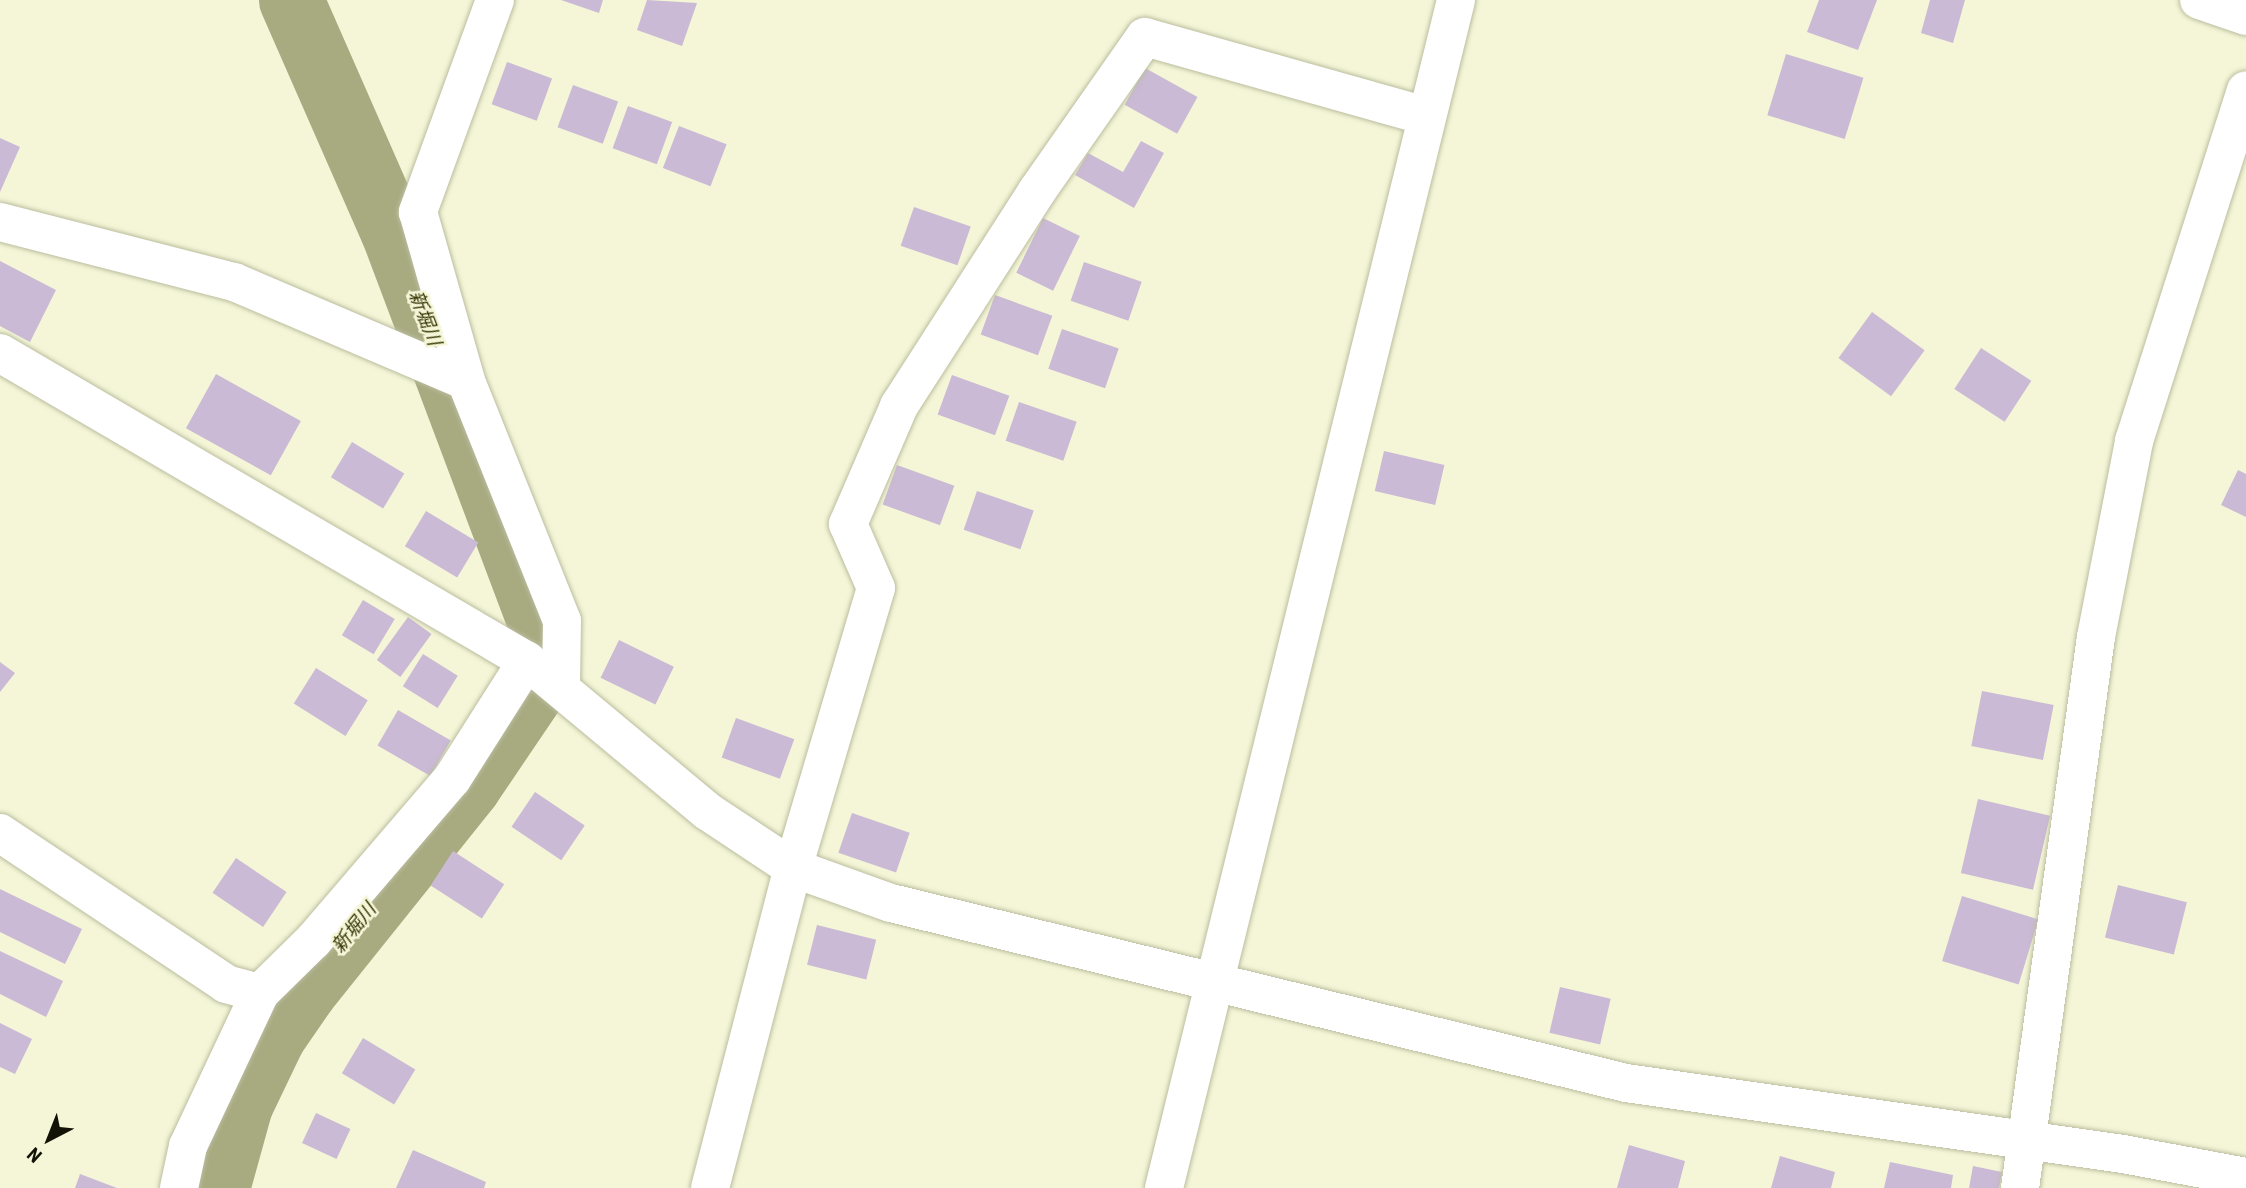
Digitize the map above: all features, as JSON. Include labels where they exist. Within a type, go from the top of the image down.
[{"type":"street","points":[[495,0],[418,212],[465,380],[562,621],[561,687]]},
{"type":"street","points":[[1164,1188],[1456,0]]},
{"type":"street","points":[[2199,0],[2246,16]]},
{"type":"street","points":[[710,1188],[793,868],[876,588],[848,524],[899,406],[1037,191],[1145,37],[1426,116]]},
{"type":"street","points":[[2020,1188],[2096,637],[2134,441],[2246,90]]},
{"type":"street","points":[[0,222],[234,282],[465,380]]},
{"type":"street","points":[[0,353],[527,661],[707,811],[793,868],[891,903],[1214,986],[1626,1083],[2026,1140],[2246,1177]]},
{"type":"street","points":[[178,1188],[188,1146],[260,993],[313,941],[452,779],[527,661]]},
{"type":"street","points":[[0,833],[226,984],[260,993]]},
{"type":"building","points":[[561,0],[603,0],[599,13]]},
{"type":"building","points":[[647,0],[697,3],[682,46],[637,30]]},
{"type":"building","points":[[1819,0],[1877,0],[1858,50],[1807,32]]},
{"type":"building","points":[[1930,0],[1965,0],[1953,43],[1921,33]]},
{"type":"building","points":[[1786,54],[1863,78],[1845,139],[1767,115]]},
{"type":"building","points":[[507,62],[552,78],[537,121],[492,104]]},
{"type":"building","points":[[1145,68],[1197,97],[1177,134],[1125,105]]},
{"type":"building","points":[[573,85],[618,101],[603,144],[558,127]]},
{"type":"building","points":[[628,106],[672,122],[657,164],[613,148]]},
{"type":"building","points":[[679,126],[727,144],[710,186],[663,168]]},
{"type":"building","points":[[0,138],[20,147],[0,192]]},
{"type":"building","points":[[1141,141],[1164,153],[1134,208],[1075,175],[1088,153],[1123,172]]},
{"type":"building","points":[[914,207],[971,227],[957,265],[901,246]]},
{"type":"building","points":[[1043,218],[1080,236],[1053,291],[1016,273]]},
{"type":"building","points":[[0,261],[56,290],[30,342],[0,326]]},
{"type":"building","points":[[1084,262],[1142,282],[1128,321],[1071,301]]},
{"type":"building","points":[[995,295],[1052,316],[1038,355],[981,334]]},
{"type":"building","points":[[1872,312],[1925,350],[1891,396],[1838,358]]},
{"type":"building","points":[[1062,329],[1119,349],[1105,388],[1048,369]]},
{"type":"building","points":[[1981,348],[2031,381],[2005,422],[1954,389]]},
{"type":"building","points":[[216,374],[301,421],[271,475],[186,428]]},
{"type":"building","points":[[952,375],[1009,396],[995,435],[938,414]]},
{"type":"building","points":[[1019,402],[1077,422],[1063,461],[1006,441]]},
{"type":"building","points":[[352,442],[404,473],[383,509],[331,477]]},
{"type":"building","points":[[1384,451],[1444,465],[1435,505],[1375,491]]},
{"type":"building","points":[[897,465],[954,486],[940,525],[883,504]]},
{"type":"building","points":[[2238,470],[2246,474],[2246,517],[2221,505]]},
{"type":"building","points":[[977,491],[1034,511],[1020,549],[964,530]]},
{"type":"building","points":[[426,511],[478,542],[457,578],[405,546]]},
{"type":"building","points":[[363,600],[395,619],[374,654],[342,635]]},
{"type":"building","points":[[408,617],[431,634],[400,677],[377,660]]},
{"type":"building","points":[[619,640],[674,667],[655,704],[601,678]]},
{"type":"building","points":[[423,654],[458,676],[438,708],[403,686]]},
{"type":"building","points":[[0,662],[15,673],[0,692]]},
{"type":"building","points":[[316,668],[368,700],[345,736],[294,704]]},
{"type":"building","points":[[1982,691],[2054,705],[2043,760],[1971,746]]},
{"type":"building","points":[[398,710],[451,740],[430,776],[378,746]]},
{"type":"building","points":[[736,718],[794,739],[780,779],[722,757]]},
{"type":"building","points":[[535,792],[585,826],[561,860],[512,827]]},
{"type":"building","points":[[1978,799],[2050,816],[2033,890],[1961,873]]},
{"type":"building","points":[[852,813],[910,833],[896,873],[838,853]]},
{"type":"building","points":[[453,851],[504,884],[482,919],[431,885]]},
{"type":"building","points":[[236,858],[287,892],[263,927],[213,893]]},
{"type":"building","points":[[2118,885],[2187,902],[2174,955],[2105,937]]},
{"type":"building","points":[[0,889],[82,929],[65,964],[0,932]]},
{"type":"building","points":[[1962,896],[2039,919],[2019,984],[1942,961]]},
{"type":"building","points":[[817,925],[876,940],[866,980],[807,965]]},
{"type":"building","points":[[0,951],[63,981],[46,1017],[0,994]]},
{"type":"building","points":[[1560,987],[1611,999],[1600,1044],[1549,1033]]},
{"type":"building","points":[[0,1023],[32,1039],[15,1074],[0,1067]]},
{"type":"building","points":[[363,1038],[415,1069],[394,1105],[342,1073]]},
{"type":"building","points":[[316,1113],[350,1129],[336,1159],[302,1143]]},
{"type":"building","points":[[1629,1145],[1685,1161],[1678,1188],[1617,1188]]},
{"type":"building","points":[[413,1150],[486,1182],[484,1188],[396,1188]]},
{"type":"building","points":[[1780,1156],[1835,1172],[1831,1188],[1771,1188]]},
{"type":"building","points":[[1890,1162],[1953,1175],[1951,1188],[1884,1188]]},
{"type":"building","points":[[1973,1166],[2002,1172],[1999,1188],[1969,1188]]},
{"type":"building","points":[[80,1174],[117,1188],[75,1188]]},
{"type":"waterway","name":"新堀川","points":[[291,0],[393,232],[543,631],[541,642]]},
{"type":"waterway","points":[[393,232],[404,202]]},
{"type":"waterway","name":"新堀川","points":[[217,1188],[240,1105],[273,1036],[304,991],[468,786],[533,690]]}]
